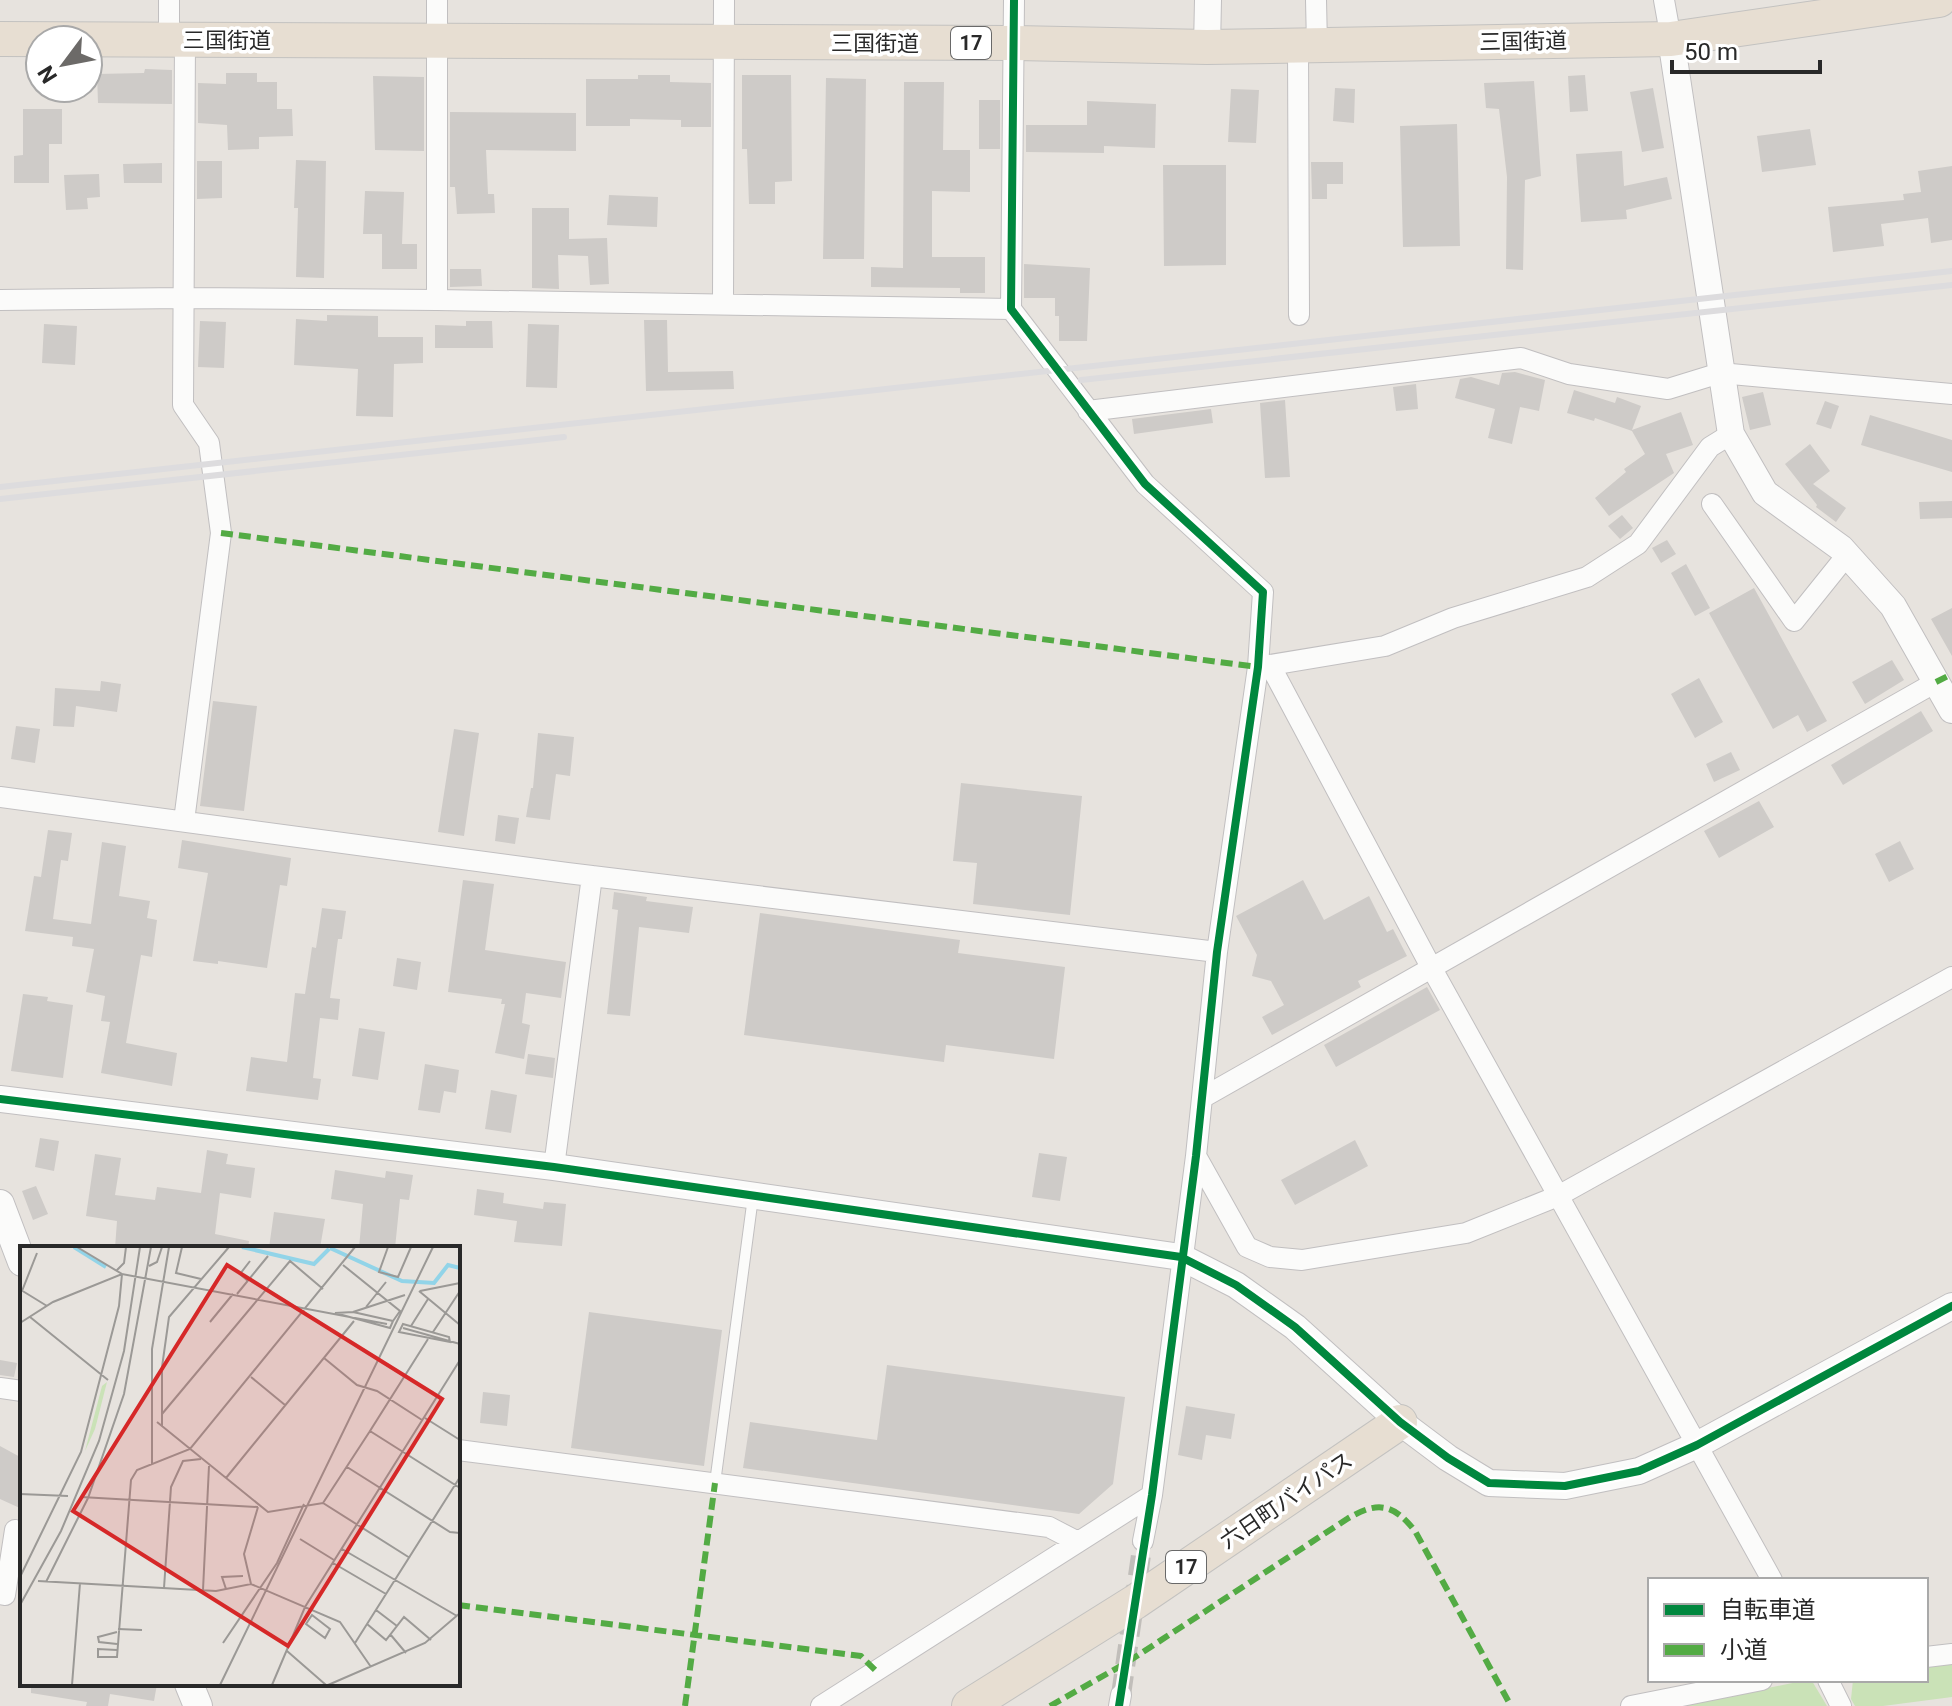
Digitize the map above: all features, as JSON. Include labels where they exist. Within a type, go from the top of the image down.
[{"type":"highway","name":"三国街道","points":[[0,39],[1013,43],[1207,47],[1671,39],[1939,0]]},
{"type":"highway","name":"六日町バイパス","points":[[969,1706],[1135,1602],[1400,1422]]},
{"type":"main road","points":[[0,1204],[20,1257]]},
{"type":"main road","points":[[190,1686],[198,1706]]},
{"type":"street","points":[[169,0],[177,40],[183,405],[209,443],[221,533],[184,821]]},
{"type":"street","points":[[437,0],[437,300]]},
{"type":"street","points":[[723,303],[724,0]]},
{"type":"street","points":[[1014,0],[1011,309],[1145,484],[1263,592],[1264,666],[1217,952],[1196,1156],[1152,1495],[1143,1541]]},
{"type":"street","points":[[1207,47],[1208,0]]},
{"type":"street","points":[[1299,315],[1307,45],[1316,0]]},
{"type":"street","points":[[1664,0],[1731,434],[1765,493],[1847,555],[1893,606],[1952,710]]},
{"type":"street","points":[[0,300],[437,300],[1011,309]]},
{"type":"street","points":[[1088,411],[1521,358],[1569,374],[1668,389],[1720,373],[1952,394]]},
{"type":"street","points":[[1264,666],[1385,646],[1453,618],[1587,577],[1638,544],[1710,447],[1731,434]]},
{"type":"street","points":[[1712,504],[1794,621],[1847,555]]},
{"type":"street","points":[[1264,666],[1771,1578]]},
{"type":"street","points":[[1202,1098],[1936,682]]},
{"type":"street","points":[[0,797],[592,876],[1217,952]]},
{"type":"street","points":[[554,1167],[592,876]]},
{"type":"street","points":[[1196,1156],[1247,1247],[1270,1257],[1302,1260],[1466,1233],[1558,1196],[1952,977]]},
{"type":"street","points":[[0,1099],[554,1167],[1181,1257],[1236,1285],[1295,1327],[1400,1422],[1448,1458],[1489,1483],[1565,1486],[1639,1471],[1697,1445],[1952,1306]]},
{"type":"street","points":[[0,1388],[20,1391]]},
{"type":"street","points":[[460,1450],[1049,1527],[1078,1542]]},
{"type":"street","points":[[821,1706],[1152,1495]]},
{"type":"street","points":[[0,1594],[5,1595],[12,1529]]},
{"type":"street","points":[[1928,1657],[1952,1654]]},
{"type":"street","points":[[1631,1706],[1752,1682]]},
{"type":"street","points":[[1829,1682],[1841,1706]]},
{"type":"lane","points":[[715,1483],[753,1196]]},
{"type":"green space","points":[[1952,1661],[1952,1697],[1883,1706],[1855,1706],[1851,1699],[1853,1682],[1928,1682],[1928,1664]]},
{"type":"green space","points":[[1797,1682],[1813,1682],[1827,1706],[1679,1706]]},
{"type":"building","points":[[145,69],[172,70],[172,104],[104,103],[104,74],[144,73]]},
{"type":"building","points":[[226,73],[257,73],[257,82],[277,82],[277,109],[292,109],[293,136],[259,137],[259,149],[228,150],[227,125],[198,123],[198,83],[226,84]]},
{"type":"building","points":[[638,75],[670,75],[670,82],[711,83],[711,127],[681,127],[681,120],[630,119],[630,126],[586,126],[586,79],[638,79]]},
{"type":"building","points":[[742,75],[791,75],[792,181],[775,182],[775,204],[749,204],[747,149],[742,149]]},
{"type":"building","points":[[1585,75],[1588,111],[1570,112],[1568,76]]},
{"type":"building","points":[[373,76],[424,77],[424,151],[375,150]]},
{"type":"building","points":[[826,78],[866,79],[864,259],[823,259]]},
{"type":"building","points":[[1534,81],[1541,176],[1525,180],[1523,270],[1506,269],[1507,177],[1499,109],[1486,108],[1484,83]]},
{"type":"building","points":[[904,82],[944,82],[943,150],[970,150],[970,192],[932,191],[932,257],[985,257],[985,293],[960,293],[960,288],[871,287],[871,267],[903,268]]},
{"type":"building","points":[[1335,88],[1355,89],[1354,123],[1333,121]]},
{"type":"building","points":[[1653,88],[1664,148],[1642,152],[1630,92]]},
{"type":"building","points":[[1231,89],[1259,90],[1256,143],[1228,142]]},
{"type":"building","points":[[979,100],[1000,100],[1000,149],[979,149]]},
{"type":"building","points":[[1087,101],[1156,104],[1155,148],[1104,146],[1104,153],[1026,152],[1026,125],[1087,125]]},
{"type":"building","points":[[23,109],[62,109],[62,144],[49,144],[49,183],[14,183],[14,156],[23,155]]},
{"type":"building","points":[[450,112],[576,113],[576,151],[486,150],[488,194],[494,194],[495,213],[457,214],[455,187],[450,187]]},
{"type":"building","points":[[1457,124],[1460,246],[1403,247],[1400,126]]},
{"type":"building","points":[[1810,129],[1816,165],[1762,172],[1757,136]]},
{"type":"building","points":[[1622,151],[1624,186],[1667,177],[1672,199],[1626,210],[1627,219],[1581,222],[1576,154]]},
{"type":"building","points":[[296,160],[326,161],[324,278],[296,277]]},
{"type":"building","points":[[197,161],[222,161],[222,198],[197,199]]},
{"type":"building","points":[[1311,162],[1343,162],[1343,184],[1327,184],[1327,199],[1312,199]]},
{"type":"building","points":[[162,163],[162,183],[124,183],[123,164]]},
{"type":"building","points":[[1163,165],[1226,165],[1226,265],[1164,266]]},
{"type":"building","points":[[1952,166],[1952,240],[1931,243],[1928,218],[1881,224],[1884,246],[1833,252],[1828,207],[1904,200],[1903,194],[1921,192],[1918,171]]},
{"type":"building","points":[[99,174],[100,197],[87,198],[88,209],[66,210],[64,175]]},
{"type":"building","points":[[365,191],[404,192],[402,244],[417,244],[417,269],[382,269],[382,234],[363,234]]},
{"type":"building","points":[[609,195],[658,197],[657,227],[607,225]]},
{"type":"building","points":[[532,208],[569,208],[569,239],[607,238],[609,284],[590,285],[588,256],[558,255],[559,289],[532,288]]},
{"type":"building","points":[[1024,264],[1090,268],[1087,341],[1059,341],[1055,298],[1024,298]]},
{"type":"building","points":[[450,269],[481,269],[482,286],[450,287]]},
{"type":"building","points":[[327,315],[378,316],[378,337],[423,337],[423,363],[394,364],[393,417],[356,416],[358,369],[294,365],[296,319],[327,321]]},
{"type":"building","points":[[644,320],[667,320],[668,372],[733,371],[734,389],[646,391]]},
{"type":"building","points":[[200,321],[226,322],[224,368],[198,367]]},
{"type":"building","points":[[466,321],[492,321],[493,348],[435,348],[435,325],[466,326]]},
{"type":"building","points":[[44,324],[77,326],[75,365],[42,363]]},
{"type":"building","points":[[528,324],[559,325],[557,388],[526,387]]},
{"type":"building","points":[[1515,372],[1545,380],[1539,411],[1520,407],[1512,444],[1488,438],[1495,409],[1455,398],[1460,379],[1471,377],[1499,385],[1502,373]]},
{"type":"building","points":[[1416,384],[1418,409],[1396,411],[1393,387]]},
{"type":"building","points":[[1574,390],[1615,403],[1617,397],[1641,406],[1632,430],[1681,412],[1693,445],[1666,454],[1674,473],[1609,516],[1595,498],[1626,472],[1624,469],[1645,454],[1632,431],[1595,418],[1594,421],[1567,413]]},
{"type":"building","points":[[1763,392],[1771,425],[1750,430],[1742,397]]},
{"type":"building","points":[[1285,400],[1290,477],[1265,478],[1260,403]]},
{"type":"building","points":[[1825,401],[1839,406],[1831,429],[1816,424]]},
{"type":"building","points":[[1211,409],[1213,423],[1134,434],[1132,419]]},
{"type":"building","points":[[1870,415],[1952,440],[1952,472],[1861,445]]},
{"type":"building","points":[[1810,444],[1830,471],[1813,484],[1846,508],[1836,522],[1816,507],[1785,464]]},
{"type":"building","points":[[1952,501],[1952,518],[1920,519],[1919,502]]},
{"type":"building","points":[[1622,515],[1633,528],[1620,539],[1608,526]]},
{"type":"building","points":[[1667,540],[1676,554],[1661,563],[1652,548]]},
{"type":"building","points":[[1686,564],[1710,608],[1695,616],[1671,573]]},
{"type":"building","points":[[1754,588],[1827,721],[1807,732],[1798,715],[1773,729],[1709,613]]},
{"type":"building","points":[[1952,608],[1952,656],[1931,619]]},
{"type":"building","points":[[1892,660],[1904,680],[1865,704],[1852,682]]},
{"type":"building","points":[[1699,678],[1723,722],[1695,738],[1671,694]]},
{"type":"building","points":[[101,681],[121,684],[117,712],[76,706],[74,727],[53,726],[55,688],[100,691]]},
{"type":"building","points":[[213,701],[257,706],[244,811],[200,806]]},
{"type":"building","points":[[1921,711],[1933,731],[1843,785],[1831,765]]},
{"type":"building","points":[[16,726],[40,729],[35,763],[11,759]]},
{"type":"building","points":[[454,729],[479,733],[464,836],[438,832]]},
{"type":"building","points":[[538,733],[574,737],[570,776],[556,774],[550,820],[526,817],[533,788]]},
{"type":"building","points":[[1731,752],[1740,770],[1714,782],[1706,764]]},
{"type":"building","points":[[961,783],[1082,796],[1070,915],[973,904],[977,863],[953,861]]},
{"type":"building","points":[[1759,801],[1774,827],[1719,858],[1704,831]]},
{"type":"building","points":[[498,815],[519,818],[515,844],[495,841]]},
{"type":"building","points":[[48,830],[72,833],[68,861],[61,860],[53,919],[91,924],[102,842],[126,846],[119,896],[150,901],[147,918],[157,920],[152,957],[141,955],[126,1043],[177,1053],[172,1086],[101,1073],[110,1022],[101,1021],[105,996],[86,992],[94,949],[72,946],[73,937],[25,931],[34,876],[41,877]]},
{"type":"building","points":[[182,840],[291,858],[287,886],[280,885],[267,968],[193,961],[208,873],[178,868]]},
{"type":"building","points":[[1900,841],[1914,869],[1889,882],[1875,854]]},
{"type":"building","points":[[463,880],[494,884],[485,950],[566,962],[561,998],[526,993],[522,1023],[530,1025],[524,1059],[495,1053],[505,1004],[501,1004],[502,999],[448,992]]},
{"type":"building","points":[[1303,880],[1324,920],[1369,896],[1387,932],[1393,929],[1407,956],[1358,981],[1361,987],[1272,1035],[1262,1017],[1284,1005],[1271,981],[1252,976],[1257,955],[1236,916]]},
{"type":"building","points":[[614,892],[647,897],[646,901],[693,907],[689,933],[639,927],[630,1016],[607,1014],[618,910],[612,909]]},
{"type":"building","points":[[322,908],[346,911],[342,939],[338,939],[330,998],[340,999],[338,1020],[320,1018],[313,1078],[321,1079],[318,1100],[246,1091],[251,1057],[287,1062],[295,993],[305,994]]},
{"type":"building","points":[[760,913],[960,940],[958,953],[1065,967],[1054,1059],[946,1045],[944,1062],[744,1035]]},
{"type":"building","points":[[397,958],[421,962],[417,990],[393,986]]},
{"type":"building","points":[[1427,987],[1440,1010],[1336,1067],[1324,1045]]},
{"type":"building","points":[[23,994],[48,997],[47,1001],[73,1005],[63,1078],[11,1071]]},
{"type":"building","points":[[359,1028],[385,1032],[378,1080],[352,1076]]},
{"type":"building","points":[[528,1054],[555,1058],[553,1078],[525,1074]]},
{"type":"building","points":[[425,1064],[459,1070],[456,1093],[444,1091],[440,1113],[418,1110]]},
{"type":"building","points":[[491,1090],[517,1095],[511,1133],[485,1129]]},
{"type":"building","points":[[40,1138],[59,1141],[54,1171],[35,1167]]},
{"type":"building","points":[[1355,1140],[1368,1166],[1295,1205],[1281,1180]]},
{"type":"building","points":[[207,1150],[228,1154],[226,1164],[255,1168],[251,1198],[220,1193],[215,1234],[249,1241],[248,1246],[115,1246],[117,1221],[86,1216],[95,1154],[121,1158],[115,1195],[155,1200],[157,1187],[201,1193]]},
{"type":"building","points":[[1039,1153],[1067,1157],[1060,1201],[1032,1197]]},
{"type":"building","points":[[335,1170],[385,1178],[386,1171],[413,1175],[409,1200],[400,1199],[395,1246],[359,1246],[363,1204],[331,1199]]},
{"type":"building","points":[[36,1186],[48,1214],[33,1220],[22,1191]]},
{"type":"building","points":[[477,1189],[504,1193],[503,1203],[543,1209],[544,1202],[566,1204],[562,1246],[514,1242],[517,1221],[474,1215]]},
{"type":"building","points":[[274,1212],[325,1219],[320,1246],[269,1246]]},
{"type":"building","points":[[589,1312],[722,1330],[704,1466],[571,1448]]},
{"type":"building","points":[[0,1360],[17,1363],[14,1377],[0,1375]]},
{"type":"building","points":[[887,1365],[1125,1397],[1113,1484],[1079,1514],[743,1468],[750,1422],[877,1440]]},
{"type":"building","points":[[483,1392],[510,1395],[507,1426],[480,1423]]},
{"type":"building","points":[[1186,1406],[1235,1414],[1231,1439],[1206,1435],[1202,1460],[1178,1455]]},
{"type":"building","points":[[0,1446],[20,1457],[20,1508],[0,1499]]},
{"type":"building","points":[[31,1686],[157,1686],[154,1701],[110,1694],[108,1706],[86,1706],[87,1702],[31,1693]]},
{"type":"tunnel","points":[[1121,1695],[1143,1541]]},
{"type":"railway","points":[[0,487],[1952,271]]},
{"type":"railway","points":[[1081,380],[1952,285]]},
{"type":"railway","points":[[0,499],[564,437]]},
{"type":"marked path","points":[[221,533],[1258,667]]},
{"type":"marked path","points":[[1936,682],[1952,674]]},
{"type":"marked path","points":[[685,1706],[715,1483]]},
{"type":"marked path","points":[[1050,1706],[1126,1663],[1347,1519],[1376,1508],[1392,1510],[1415,1531],[1511,1706]]},
{"type":"marked path","points":[[460,1605],[861,1656],[876,1671]]},
{"type":"cycle path","points":[[1014,0],[1011,309],[1145,484],[1263,592],[1258,667],[1217,952],[1196,1156],[1152,1495],[1119,1706]]},
{"type":"cycle path","points":[[0,1099],[554,1167],[1181,1257],[1236,1285],[1295,1327],[1400,1422],[1448,1458],[1489,1483],[1565,1486],[1639,1471],[1697,1445],[1952,1306]]}]
